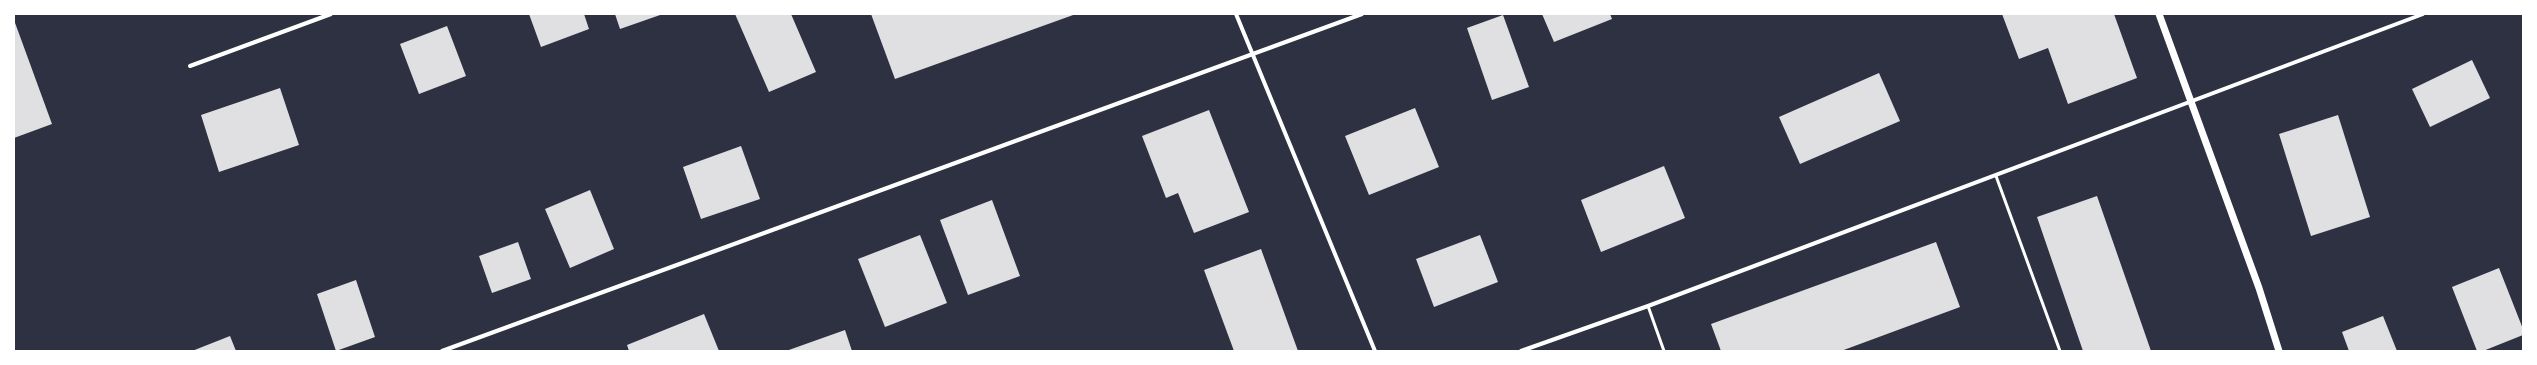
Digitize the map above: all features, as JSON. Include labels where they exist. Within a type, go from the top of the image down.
[{"type":"street","points":[[190,66],[331,14]]},
{"type":"street","points":[[1236,14],[1252,56],[1375,351]]},
{"type":"street","points":[[442,351],[1252,56],[1362,14]]},
{"type":"street","points":[[2159,14],[2259,288],[2279,351]]},
{"type":"street","points":[[1521,351],[1648,306],[1996,176],[2423,14]]},
{"type":"lane","points":[[1996,176],[2060,351]]},
{"type":"lane","points":[[1648,306],[1664,351]]},
{"type":"building","points":[[529,14],[584,14],[589,29],[541,47]]},
{"type":"building","points":[[615,14],[663,14],[620,29]]},
{"type":"building","points":[[735,14],[791,14],[816,72],[769,92]]},
{"type":"building","points":[[871,14],[1076,14],[895,79]]},
{"type":"building","points":[[1542,14],[1610,14],[1612,19],[1554,42]]},
{"type":"building","points":[[2002,14],[2114,14],[2137,78],[2068,104],[2048,48],[2019,59]]},
{"type":"building","points":[[1503,15],[1529,87],[1492,100],[1467,28]]},
{"type":"building","points":[[14,20],[52,124],[14,138]]},
{"type":"building","points":[[447,26],[466,76],[419,94],[400,44]]},
{"type":"building","points":[[2472,60],[2490,98],[2430,127],[2412,89]]},
{"type":"building","points":[[1879,73],[1900,121],[1800,164],[1779,117]]},
{"type":"building","points":[[280,88],[299,145],[219,172],[201,115]]},
{"type":"building","points":[[1415,108],[1439,167],[1369,195],[1345,136]]},
{"type":"building","points":[[1209,110],[1249,212],[1194,233],[1178,193],[1166,198],[1142,136]]},
{"type":"building","points":[[2338,115],[2370,217],[2311,236],[2279,134]]},
{"type":"building","points":[[741,146],[760,199],[701,219],[683,167]]},
{"type":"building","points":[[1664,166],[1685,218],[1601,252],[1581,200]]},
{"type":"building","points":[[590,190],[614,249],[570,268],[545,209]]},
{"type":"building","points":[[2097,196],[2151,351],[2083,351],[2037,217]]},
{"type":"building","points":[[992,200],[1020,276],[968,295],[940,220]]},
{"type":"building","points":[[920,235],[947,303],[885,327],[858,259]]},
{"type":"building","points":[[1480,235],[1498,282],[1434,307],[1416,259]]},
{"type":"building","points":[[518,242],[531,279],[492,293],[479,256]]},
{"type":"building","points":[[1936,242],[1960,307],[1841,351],[1721,351],[1711,324]]},
{"type":"building","points":[[1261,249],[1298,351],[1234,351],[1204,270]]},
{"type":"building","points":[[2499,268],[2523,329],[2523,335],[2483,351],[2477,351],[2452,287]]},
{"type":"building","points":[[356,280],[375,337],[336,351],[317,294]]},
{"type":"building","points":[[704,314],[719,351],[629,351],[627,345]]},
{"type":"building","points":[[2383,316],[2397,351],[2349,351],[2342,332]]},
{"type":"building","points":[[845,330],[852,351],[786,351]]},
{"type":"building","points":[[230,336],[236,351],[192,351]]}]
